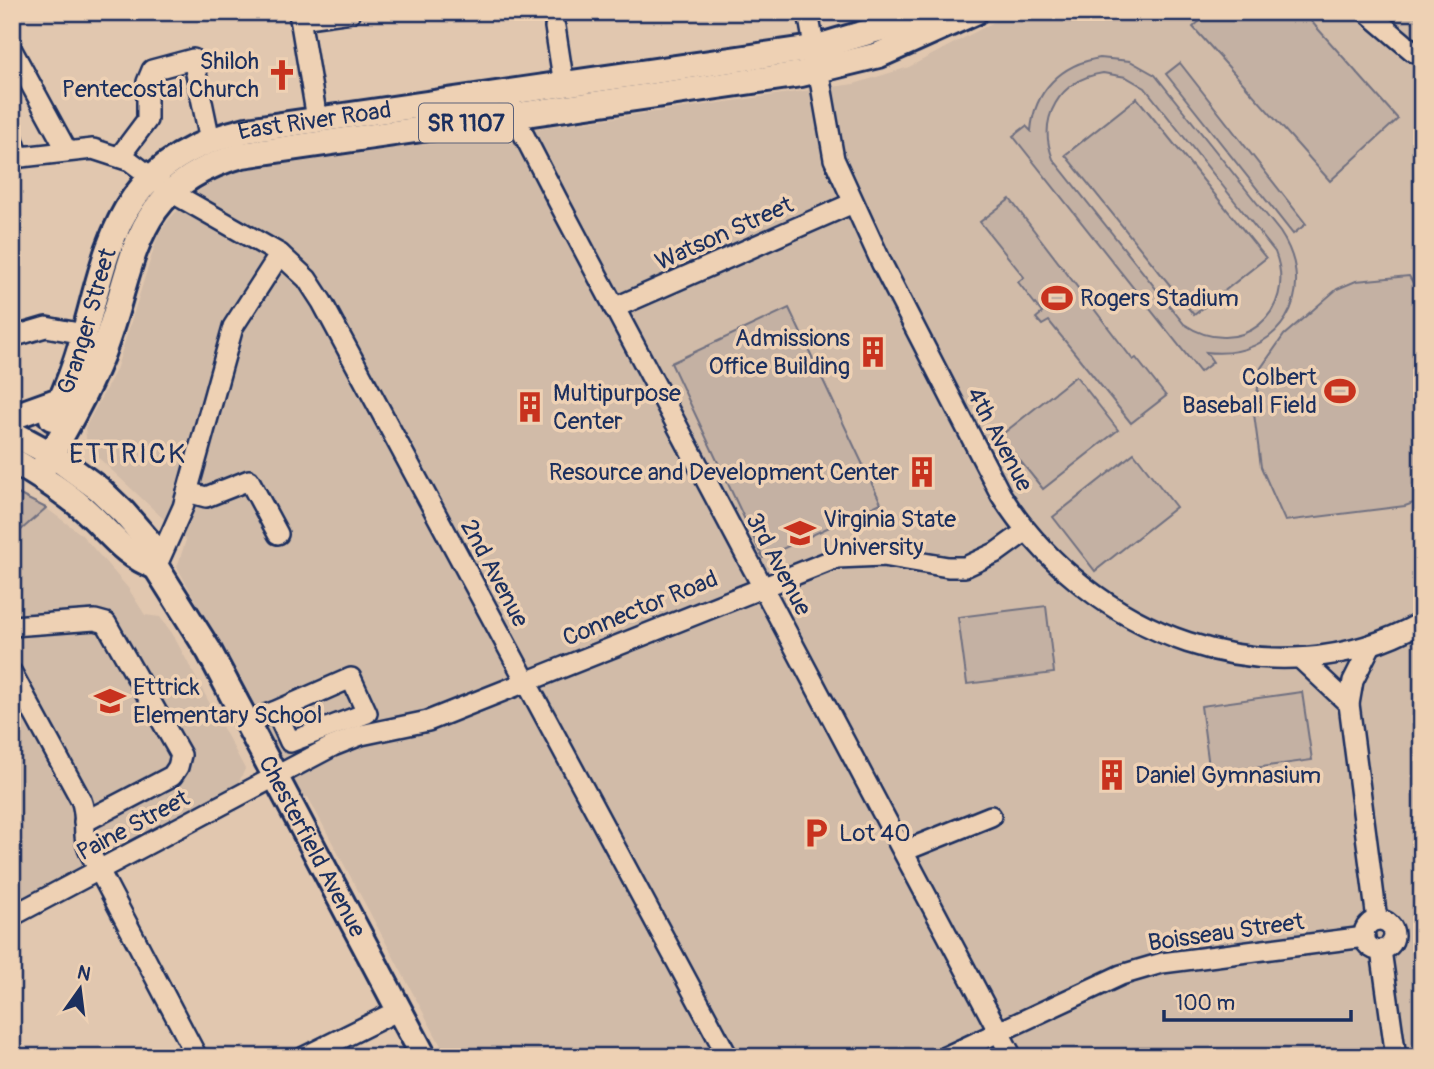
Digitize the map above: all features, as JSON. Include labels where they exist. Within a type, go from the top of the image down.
[{"type":"main road","name":"East River Road","points":[[151,177],[180,154],[210,140],[247,130],[317,119],[511,104],[564,85],[816,59],[922,12]]},
{"type":"main road","name":"East River Road","points":[[171,192],[203,170],[242,155],[511,104],[907,45],[975,12]]},
{"type":"main road","name":"Granger Street","points":[[33,460],[62,399],[114,229],[129,202],[151,177]]},
{"type":"main road","name":"Granger Street","points":[[33,460],[100,359],[141,229],[153,210],[171,192]]},
{"type":"main road","points":[[12,417],[62,399]]},
{"type":"main road","name":"Chesterfield Avenue","points":[[12,433],[33,460],[132,557],[156,567],[184,608],[424,1057]]},
{"type":"street","points":[[317,119],[300,15],[351,12]]},
{"type":"street","name":"4th Avenue","points":[[808,12],[830,146],[853,203],[991,477],[1026,531],[1086,589],[1113,609],[1155,631],[1216,651],[1301,659],[1371,645],[1422,622]]},
{"type":"street","points":[[1367,12],[1418,57]]},
{"type":"street","points":[[1387,12],[1418,57]]},
{"type":"street","points":[[555,27],[564,85]]},
{"type":"street","points":[[12,50],[68,151]]},
{"type":"street","points":[[120,156],[147,120],[147,82],[152,70],[193,59],[210,140]]},
{"type":"street","name":"3rd Avenue","points":[[511,104],[614,308],[1012,1057]]},
{"type":"street","points":[[12,136],[16,158],[93,149],[120,156],[151,177]]},
{"type":"street","name":"2nd Avenue","points":[[151,177],[171,192],[280,254],[298,269],[322,302],[728,1057]]},
{"type":"street","name":"Watson Street","points":[[614,308],[853,203]]},
{"type":"street","points":[[156,567],[174,532],[187,492],[230,335],[280,254]]},
{"type":"street","points":[[12,337],[46,327],[84,334]]},
{"type":"street","points":[[187,492],[206,497],[248,480],[278,534]]},
{"type":"street","name":"Connector Road","points":[[276,776],[348,740],[412,726],[819,564],[851,556],[883,556],[948,567],[965,567],[997,552],[1026,531]]},
{"type":"street","points":[[12,626],[95,620],[106,623],[181,755],[172,776],[84,822]]},
{"type":"street","points":[[1371,645],[1353,681],[1349,704],[1377,920]]},
{"type":"street","points":[[1301,659],[1349,704]]},
{"type":"street","points":[[12,673],[85,809],[83,837],[99,872],[197,1057]]},
{"type":"street","points":[[247,722],[351,678],[367,713],[290,742],[276,711]]},
{"type":"street","name":"Paine Street","points":[[12,916],[276,776]]},
{"type":"street","points":[[904,851],[991,816]]},
{"type":"street","points":[[1377,920],[1391,925],[1394,931],[1391,944],[1381,950],[1368,945],[1365,937],[1368,925],[1377,920]]},
{"type":"street","name":"Boisseau Street","points":[[944,1057],[1121,975],[1162,963],[1365,937]]},
{"type":"street","points":[[1381,950],[1396,1057]]},
{"type":"street","points":[[304,1057],[399,1010]]},
{"type":"shaded area","name":"Virginia State University","points":[[1013,12],[1422,12],[1422,1057],[447,1057],[308,797],[304,798],[177,567],[186,540],[87,447],[85,428],[116,370],[158,235],[169,219],[195,193],[229,172],[854,84],[909,67]]},
{"type":"shaded area","points":[[1210,12],[1303,12],[1398,119],[1330,181],[1193,27]]},
{"type":"shaded area","points":[[1100,58],[1130,61],[1155,75],[1280,232],[1292,255],[1296,278],[1294,299],[1286,318],[1272,334],[1254,346],[1232,352],[1206,352],[1213,362],[1200,372],[1013,136],[1026,126],[1031,131],[1038,104],[1052,82],[1073,66]],"holes":[[[1103,73],[1126,77],[1145,88],[1275,252],[1280,274],[1278,295],[1271,312],[1259,325],[1243,334],[1224,337],[1204,334],[1184,324],[1053,159],[1049,144],[1050,116],[1064,92],[1088,77]]]},
{"type":"shaded area","name":"Rogers Stadium","points":[[1180,63],[1306,224],[1293,234],[1166,74]]},
{"type":"shaded area","points":[[1137,98],[1266,258],[1194,315],[1065,155]]},
{"type":"shaded area","name":"Rogers Stadium","points":[[1010,199],[1133,360],[1136,358],[1166,396],[1131,423],[1049,321],[1042,325],[1036,318],[1042,313],[1018,282],[1024,277],[980,222]]},
{"type":"shaded area","name":"Colbert Baseball Field","points":[[1409,276],[1422,298],[1422,500],[1405,506],[1285,521],[1261,467],[1254,414],[1261,368],[1284,335],[1337,289],[1356,281]]},
{"type":"shaded area","points":[[789,308],[881,503],[763,558],[671,363]]},
{"type":"shaded area","points":[[1076,376],[1118,430],[1043,489],[1000,436]]},
{"type":"shaded area","points":[[1134,453],[1176,507],[1095,571],[1053,517]]},
{"type":"shaded area","points":[[12,491],[46,508],[12,538]]},
{"type":"shaded area","name":"Ettrick Elementary School","points":[[46,508],[81,534],[128,588],[145,615],[160,617],[172,633],[245,769],[238,784],[12,905],[12,538]]},
{"type":"shaded area","points":[[1046,606],[1054,673],[967,684],[958,617]]},
{"type":"shaded area","points":[[1302,692],[1312,760],[1210,774],[1201,706]]},
{"type":"place","name":"Shiloh Pentecostal Church","points":[[282,75]]},
{"type":"place","name":"Rogers Stadium","points":[[1057,298]]},
{"type":"place","name":"Admissions Office Building","points":[[873,352]]},
{"type":"place","name":"Colbert Baseball Field","points":[[1340,391]]},
{"type":"place","name":"Multipurpose Center","points":[[530,407]]},
{"type":"place","name":"Resource and Development Center","points":[[922,472]]},
{"type":"place","name":"Virginia State University","points":[[800,533]]},
{"type":"place","name":"Ettrick Elementary School","points":[[110,701]]},
{"type":"place","name":"Daniel Gymnasium","points":[[1112,775]]},
{"type":"place","name":"Lot 40","points":[[816,833]]},
{"type":"district","name":"ETTRICK","points":[[128,453]]}]
